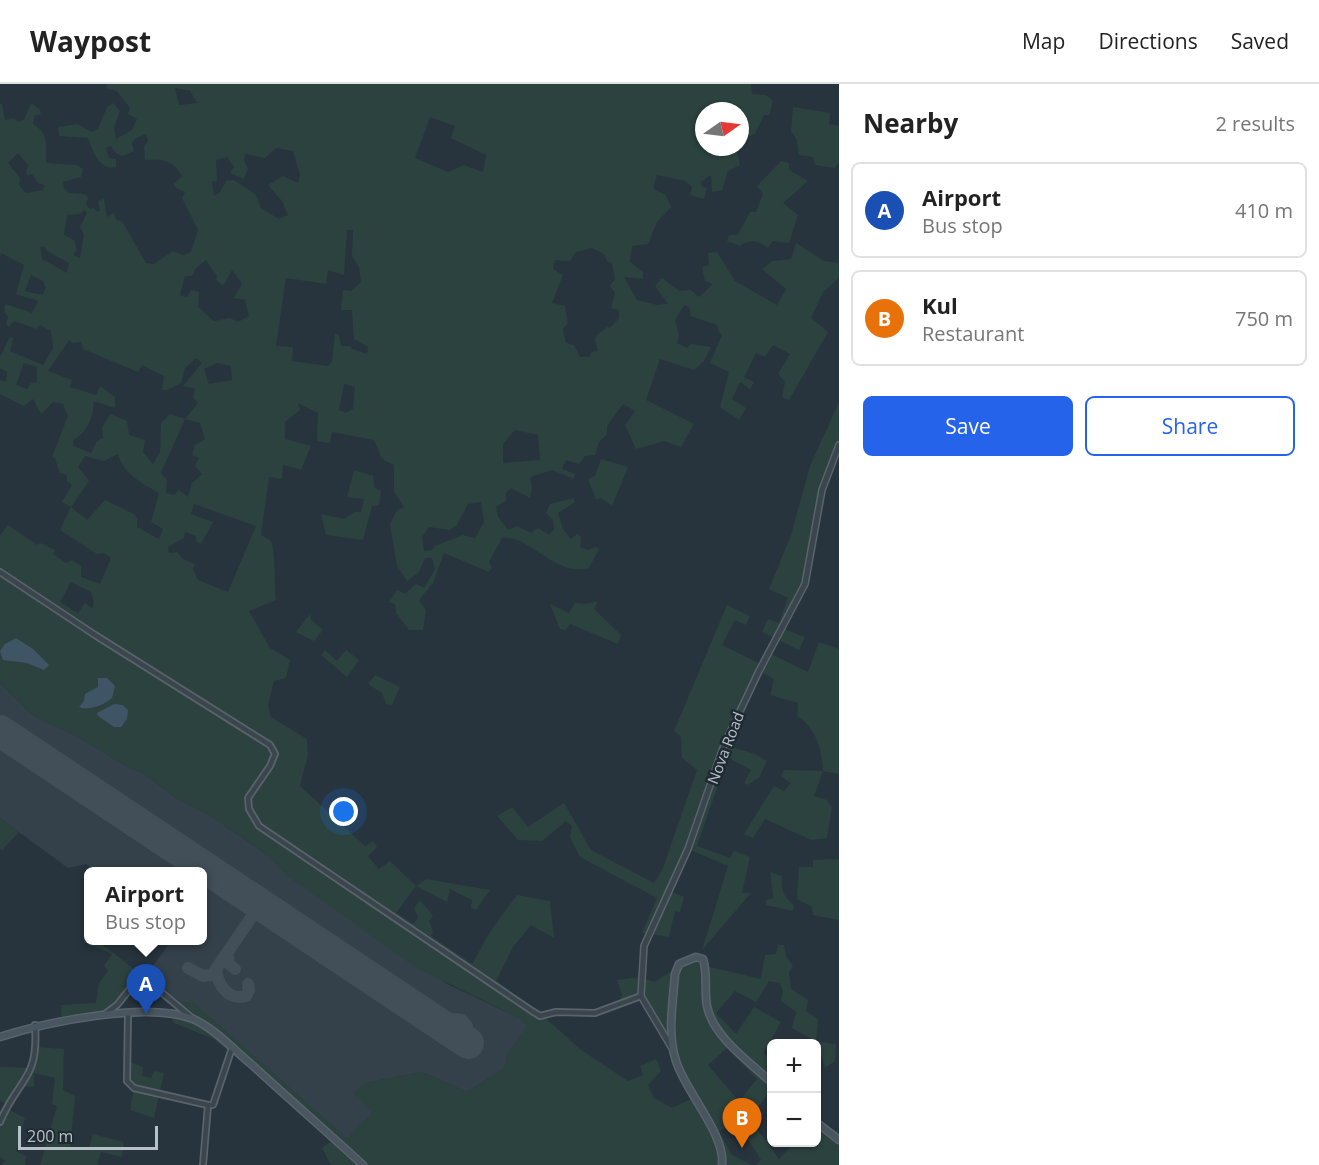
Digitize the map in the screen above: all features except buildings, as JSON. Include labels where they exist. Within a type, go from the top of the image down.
[{"type":"main road","points":[[722,1165],[723,1157],[717,1139],[678,1068],[672,1050],[675,974],[679,964],[696,957],[703,959],[707,1007],[713,1021],[723,1036],[767,1079]]},
{"type":"main road","points":[[0,1037],[35,1025],[103,1015],[128,1013],[170,1015],[195,1020],[232,1048],[363,1165]]},
{"type":"main road","points":[[821,1126],[839,1140]]},
{"type":"street","name":"Nova Road","points":[[641,996],[643,957],[651,927],[688,849],[724,745],[738,714],[806,584],[822,490],[839,445]]},
{"type":"street","points":[[0,572],[270,745],[275,754],[270,766],[248,798],[249,809],[259,826],[540,1016],[556,1012],[595,1013],[641,996],[672,1050]]},
{"type":"street","points":[[103,1015],[117,1005],[141,975],[195,1020]]},
{"type":"street","points":[[128,1013],[127,1081],[134,1088],[213,1105],[232,1048]]},
{"type":"street","points":[[0,1122],[33,1068],[37,1047],[35,1025]]},
{"type":"street","points":[[203,1165],[208,1105]]},
{"type":"shaded area","points":[[0,683],[35,717],[75,735],[129,768],[143,773],[176,798],[211,816],[267,855],[288,876],[447,984],[521,1019],[528,1026],[508,1054],[505,1068],[467,1092],[422,1072],[365,1083],[372,1113],[347,1139],[193,1003],[180,1002],[147,974],[168,945],[207,945],[207,867],[91,867],[86,864],[68,868],[0,818]]},
{"type":"green space","points":[[107,84],[751,84],[752,94],[766,95],[773,101],[769,115],[764,115],[755,134],[749,136],[749,102],[695,102],[695,156],[738,156],[740,165],[728,171],[722,190],[712,192],[711,175],[701,182],[702,187],[707,188],[704,199],[690,195],[692,187],[686,181],[657,175],[653,189],[666,195],[671,207],[657,222],[648,244],[632,246],[630,262],[643,272],[643,279],[624,277],[637,300],[657,305],[668,304],[655,286],[662,278],[679,291],[691,290],[699,297],[713,284],[705,281],[702,267],[709,265],[708,253],[717,252],[735,281],[777,305],[786,289],[762,269],[772,261],[791,259],[796,243],[824,261],[839,263],[839,278],[823,292],[811,318],[828,332],[789,400],[782,397],[785,382],[778,374],[790,354],[773,345],[765,357],[756,353],[744,377],[754,382],[750,389],[740,382],[732,399],[746,408],[739,420],[720,407],[729,372],[710,363],[722,335],[717,325],[691,316],[689,307],[684,305],[675,320],[679,335],[677,343],[687,348],[691,344],[711,347],[704,361],[694,370],[660,359],[646,400],[694,424],[681,447],[664,441],[636,449],[625,425],[635,411],[623,404],[607,426],[607,434],[599,442],[595,455],[585,456],[579,464],[566,460],[562,469],[575,474],[574,479],[552,470],[530,477],[532,488],[530,498],[511,488],[506,493],[506,501],[496,507],[498,517],[508,530],[517,526],[531,533],[538,528],[549,535],[554,529],[553,520],[546,513],[550,504],[573,498],[575,502],[558,513],[563,529],[571,539],[577,534],[581,537],[580,547],[588,550],[595,547],[599,549],[589,568],[564,567],[522,542],[512,539],[502,538],[489,562],[492,568],[489,572],[444,553],[433,583],[419,600],[426,610],[423,630],[409,630],[396,613],[395,604],[389,602],[397,590],[405,594],[416,584],[424,588],[435,569],[432,558],[425,558],[419,572],[407,581],[397,566],[390,524],[397,510],[404,507],[394,492],[394,465],[382,459],[374,440],[332,432],[330,443],[317,441],[318,413],[298,403],[300,410],[285,422],[285,439],[311,446],[301,470],[283,465],[282,479],[269,477],[261,535],[271,541],[273,547],[276,600],[249,611],[270,648],[290,660],[286,678],[274,681],[268,705],[271,717],[307,739],[308,755],[300,786],[365,846],[373,841],[377,847],[368,856],[379,869],[390,861],[416,886],[396,913],[414,924],[418,917],[414,908],[420,900],[433,916],[429,921],[433,931],[431,936],[472,964],[490,932],[517,895],[550,901],[554,938],[531,925],[513,947],[496,981],[533,1007],[580,1049],[628,1081],[643,1075],[640,1066],[656,1059],[661,1071],[648,1085],[654,1098],[672,1108],[693,1098],[672,1050],[641,996],[617,1004],[622,995],[617,980],[641,977],[654,982],[696,957],[703,959],[706,966],[761,979],[765,955],[776,954],[778,945],[784,945],[786,956],[793,966],[789,972],[791,989],[808,1000],[806,1011],[818,1019],[816,1039],[792,1028],[796,1012],[781,1001],[783,992],[780,983],[769,981],[756,1002],[735,991],[716,1013],[736,1034],[754,1007],[781,1022],[771,1039],[767,1039],[767,1046],[763,1053],[767,1056],[767,1071],[764,1076],[767,1079],[767,1095],[750,1119],[767,1142],[767,1147],[770,1147],[779,1159],[790,1147],[821,1147],[821,1124],[839,1132],[839,1165],[756,1165],[761,1160],[738,1123],[719,1131],[732,1155],[752,1165],[331,1165],[322,1148],[334,1139],[233,1049],[231,1053],[212,1038],[174,1023],[170,1015],[193,1019],[141,975],[122,998],[108,1010],[91,1016],[62,1020],[61,1005],[96,1003],[99,983],[108,971],[104,966],[112,954],[90,945],[103,945],[140,974],[147,974],[180,1002],[193,1002],[347,1138],[372,1113],[353,1093],[365,1083],[422,1072],[467,1092],[505,1068],[508,1054],[527,1026],[521,1019],[415,967],[288,876],[267,855],[211,816],[176,798],[143,773],[129,768],[75,735],[35,717],[0,683],[0,535],[8,525],[37,545],[40,543],[55,550],[53,554],[66,563],[72,560],[81,566],[81,577],[100,584],[111,558],[104,553],[97,554],[60,530],[71,507],[62,502],[72,485],[67,481],[67,475],[60,473],[55,458],[52,457],[68,416],[63,404],[53,402],[41,414],[33,399],[24,406],[0,394],[0,380],[6,382],[7,372],[0,368],[0,357],[10,337],[13,338],[10,351],[43,365],[53,348],[51,331],[40,325],[37,329],[14,321],[9,327],[6,324],[8,316],[4,312],[5,304],[32,313],[38,301],[16,294],[24,265],[1,253],[0,259],[0,104],[2,104],[5,120],[14,118],[18,122],[24,120],[31,103],[40,110],[41,114],[35,115],[33,124],[44,136],[46,163],[77,165],[83,169],[81,177],[63,182],[64,188],[69,193],[84,194],[88,198],[86,205],[97,212],[100,211],[98,201],[104,199],[107,217],[114,213],[116,220],[122,221],[146,263],[154,264],[173,251],[183,255],[191,252],[198,230],[182,198],[185,192],[176,188],[174,184],[182,176],[179,171],[167,162],[145,160],[144,146],[148,141],[146,134],[136,138],[132,143],[134,151],[122,156],[116,153],[111,146],[106,148],[109,158],[116,159],[116,167],[105,166],[101,163],[88,138],[59,136],[58,127],[77,124],[92,132],[98,129],[107,107],[113,103],[120,111],[114,127],[116,139],[132,130],[137,119],[128,114],[130,108],[117,91],[106,88]],"holes":[[[175,88],[190,91],[197,103],[179,105]],[[430,117],[455,126],[451,138],[486,155],[483,172],[464,165],[448,172],[415,158]],[[276,148],[293,151],[300,175],[298,183],[283,176],[268,185],[282,201],[288,215],[279,219],[261,208],[256,195],[234,180],[226,181],[220,192],[214,196],[212,182],[217,181],[216,160],[227,157],[234,167],[230,173],[244,179],[248,169],[244,160],[245,154],[265,158]],[[18,153],[28,165],[26,172],[28,176],[32,174],[38,183],[44,185],[43,190],[26,193],[19,185],[20,178],[8,163]],[[84,210],[87,213],[80,227],[84,234],[80,258],[73,255],[77,250],[74,240],[64,235],[67,215],[80,214]],[[347,230],[353,230],[352,256],[359,267],[361,282],[351,291],[343,290],[341,310],[352,310],[354,339],[368,347],[367,354],[352,349],[351,346],[341,346],[339,336],[335,333],[332,362],[328,366],[292,361],[293,347],[276,346],[286,278],[326,284],[328,270],[344,275]],[[44,246],[47,251],[69,263],[67,273],[42,259],[40,247]],[[592,248],[604,254],[607,261],[612,263],[615,279],[610,286],[615,293],[611,308],[619,310],[619,318],[610,328],[607,327],[596,336],[598,351],[592,352],[589,357],[580,357],[574,345],[566,343],[563,329],[568,323],[565,306],[552,303],[563,275],[553,269],[555,260],[570,261],[576,252]],[[206,260],[217,276],[216,280],[223,286],[232,270],[242,284],[234,298],[245,300],[249,316],[238,322],[230,318],[214,321],[198,307],[199,292],[191,290],[187,297],[180,295],[185,276],[192,276],[196,268]],[[31,275],[43,281],[46,288],[42,295],[25,291]],[[69,340],[73,343],[81,342],[83,349],[138,372],[142,365],[164,376],[162,390],[181,383],[185,368],[196,358],[202,363],[183,386],[195,389],[193,398],[198,403],[185,419],[170,414],[161,423],[160,452],[153,464],[143,452],[145,440],[129,435],[127,421],[111,414],[102,427],[103,438],[97,441],[91,453],[73,446],[73,440],[89,424],[94,401],[115,408],[115,397],[100,386],[96,395],[70,387],[72,380],[48,371]],[[24,363],[37,367],[37,382],[31,383],[27,389],[16,385]],[[217,363],[231,366],[232,380],[209,384],[204,369]],[[344,384],[355,387],[353,409],[346,413],[339,410]],[[185,419],[200,423],[205,439],[195,445],[192,455],[199,458],[195,466],[202,474],[192,483],[188,497],[179,490],[174,495],[166,493],[167,480],[161,473]],[[515,430],[538,435],[540,460],[503,463],[503,444]],[[118,454],[129,472],[140,482],[159,493],[151,522],[163,529],[159,539],[137,527],[137,518],[134,514],[105,500],[87,520],[71,507],[89,481],[78,467],[85,456],[104,461]],[[481,502],[484,522],[475,538],[463,535],[435,546],[432,550],[424,551],[422,537],[429,527],[450,530],[457,525],[468,504]],[[194,504],[256,526],[228,592],[198,580],[193,569],[195,564],[183,559],[177,552],[169,553],[168,547],[184,538],[185,532],[196,536],[196,541],[201,544],[213,522],[191,514]],[[71,582],[91,592],[94,603],[92,608],[85,603],[78,613],[60,602]],[[727,1048],[757,1079],[739,1101],[708,1065]]]},
{"type":"green space","points":[[793,107],[830,113],[829,124],[839,126],[839,162],[835,168],[815,165],[813,157],[799,155],[797,140],[791,131]]},
{"type":"green space","points":[[781,161],[789,163],[789,170],[808,181],[783,203],[798,215],[789,243],[773,241],[768,248],[754,241],[740,246],[727,241],[729,235],[738,235],[750,212],[756,212],[763,194],[757,186]]},
{"type":"green space","points":[[839,402],[839,445],[822,490],[811,562],[784,629],[805,637],[799,650],[762,632],[768,619],[779,623],[788,598],[769,589],[791,535],[810,466]]},
{"type":"green space","points":[[601,459],[628,467],[612,506],[601,498],[596,500],[588,479],[595,476]]},
{"type":"green space","points":[[354,470],[373,476],[374,487],[381,491],[379,505],[372,506],[363,540],[326,535],[321,514],[344,519],[354,512],[361,512],[364,499],[347,497]]},
{"type":"green space","points":[[598,601],[594,609],[621,635],[618,644],[570,624],[566,630],[560,629],[550,604],[569,613],[575,603],[586,604]]},
{"type":"green space","points":[[727,605],[750,616],[746,625],[735,620],[722,645],[762,665],[769,653],[808,672],[819,642],[839,649],[839,774],[823,771],[817,740],[804,721],[797,716],[798,703],[770,695],[774,679],[759,671],[725,745],[755,754],[767,761],[759,778],[747,785],[744,783],[751,770],[722,754],[715,775],[721,777],[697,846],[730,858],[734,851],[750,857],[742,893],[751,893],[702,950],[728,866],[688,849],[669,891],[684,897],[680,912],[675,911],[669,937],[642,933],[657,898],[580,857],[570,837],[572,826],[566,821],[542,841],[518,840],[497,816],[512,807],[528,827],[564,803],[591,850],[654,883],[663,868],[697,770],[682,758],[681,737],[674,731]]},
{"type":"green space","points":[[310,614],[311,620],[323,630],[314,641],[296,632]]},
{"type":"green space","points":[[325,650],[337,661],[346,650],[359,660],[347,677],[321,655]]},
{"type":"green space","points":[[375,675],[400,687],[392,705],[386,704],[382,693],[368,684]]},
{"type":"green space","points":[[784,770],[823,771],[814,796],[827,800],[832,807],[827,838],[811,840],[765,819],[753,838],[744,834],[774,786],[784,791],[791,783],[781,776]]},
{"type":"green space","points":[[0,818],[19,832],[2,850],[0,848]]},
{"type":"green space","points":[[839,859],[839,920],[813,915],[812,907],[797,899],[799,867],[813,867],[813,860]]},
{"type":"green space","points":[[770,872],[782,876],[784,892],[787,899],[794,905],[793,911],[766,905],[766,900],[773,898]]},
{"type":"green space","points":[[426,879],[490,890],[476,910],[471,908],[472,900],[450,889],[447,902],[416,886]]},
{"type":"green space","points":[[821,1042],[836,1044],[835,1061],[825,1068],[821,1056]]},
{"type":"green space","points":[[37,1047],[64,1049],[63,1090],[75,1096],[70,1148],[88,1150],[93,1134],[124,1142],[122,1157],[101,1152],[97,1165],[40,1165],[57,1106],[52,1104],[55,1078],[34,1073],[34,1087],[22,1086],[9,1105],[0,1101],[0,1067],[33,1068]]},
{"type":"green space","points":[[127,1061],[143,1067],[142,1076],[151,1078],[154,1071],[164,1073],[154,1118],[130,1110],[134,1088],[127,1081]]},
{"type":"green space","points":[[7,1109],[25,1118],[16,1151],[26,1156],[25,1165],[2,1165],[5,1160],[0,1157],[0,1122]]},
{"type":"water","points":[[16,638],[33,649],[49,665],[44,670],[27,663],[3,660],[0,651],[5,644]]},
{"type":"water","points":[[98,678],[107,678],[115,686],[112,698],[96,707],[79,707],[84,701],[85,694],[98,687]]},
{"type":"water","points":[[114,704],[123,705],[128,710],[127,719],[121,727],[114,727],[97,713]]},
{"type":"taxiway","points":[[245,894],[255,904],[255,912],[216,969],[221,985],[229,994],[246,996],[249,990],[248,984]]},
{"type":"taxiway","points":[[227,953],[229,964],[235,969]]},
{"type":"taxiway","points":[[188,968],[203,976],[212,975],[216,969]]},
{"type":"taxiway","points":[[430,1017],[462,1020],[467,1026],[467,1035],[461,1042],[452,1043],[445,1037],[438,1023]]},
{"type":"runway","points":[[0,731],[204,867]]},
{"type":"runway","points":[[207,869],[468,1043]]},
{"type":"place","name":"Airport","points":[[146,1014]]},
{"type":"place","name":"Kul","points":[[742,1148]]}]
